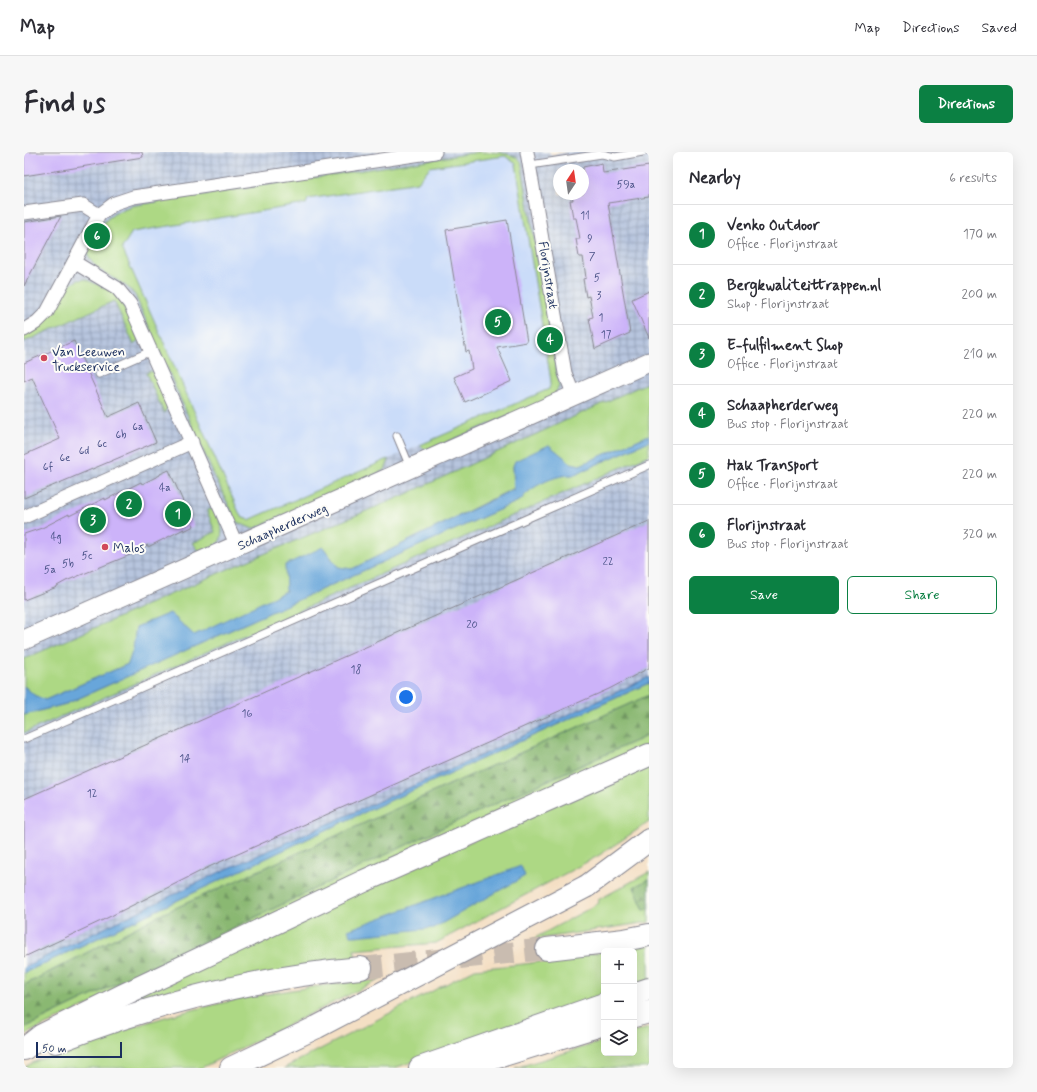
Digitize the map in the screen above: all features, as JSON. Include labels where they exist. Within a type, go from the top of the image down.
[{"type":"highway","points":[[24,1049],[42,1035],[123,995],[357,885],[649,755]]},
{"type":"highway","points":[[587,886],[649,840]]},
{"type":"highway","points":[[231,1068],[317,1027],[649,853]]},
{"type":"highway","points":[[547,949],[624,940],[649,935]]},
{"type":"highway","points":[[24,1056],[86,1031],[145,1011],[204,995],[270,981],[361,968]]},
{"type":"highway","points":[[637,993],[649,989]]},
{"type":"highway","points":[[420,1068],[601,1005]]},
{"type":"highway","points":[[637,1015],[649,1012]]},
{"type":"highway","points":[[461,1068],[601,1025]]},
{"type":"street","points":[[24,330],[37,322],[47,312],[99,215],[115,203],[133,197],[435,152]]},
{"type":"street","name":"Florijnstraat","points":[[531,156],[565,373],[574,396]]},
{"type":"street","points":[[24,214],[83,205],[99,215]]},
{"type":"street","points":[[74,262],[117,288],[124,295],[192,442],[237,546]]},
{"type":"street","name":"Schaapherderweg","points":[[24,640],[649,362]]},
{"type":"street","points":[[24,518],[192,442]]},
{"type":"lane","points":[[531,156],[602,154],[615,157],[643,152]]},
{"type":"lane","points":[[100,374],[151,351]]},
{"type":"lane","points":[[397,436],[411,468]]},
{"type":"lane","points":[[24,739],[649,464]]},
{"type":"shaded area","points":[[24,152],[549,152],[552,155],[567,152],[649,152],[649,714],[24,1010]],"holes":[[[505,156],[516,164],[551,381],[549,389],[249,520],[241,517],[122,248],[132,232],[306,204],[308,199],[418,182],[430,167]]]},
{"type":"shaded area","points":[[505,156],[516,164],[551,381],[549,390],[249,520],[241,517],[122,248],[132,232],[305,204],[308,199],[418,182],[430,167]]},
{"type":"green space","points":[[479,152],[508,154],[521,161],[559,386],[554,397],[430,449],[424,449],[420,445],[549,389],[551,381],[516,164],[505,156],[430,167],[418,182],[308,199],[306,204],[132,232],[122,248],[241,517],[249,520],[388,459],[385,470],[253,529],[237,522],[213,473],[135,295],[130,289],[104,273],[92,263],[88,256],[91,242],[97,232],[113,214],[131,206]]},
{"type":"green space","points":[[85,279],[112,291],[122,302],[139,340],[134,345],[114,301],[24,342],[24,334],[71,284],[78,280]]},
{"type":"green space","points":[[151,371],[154,373],[169,405],[164,413],[146,373]]},
{"type":"green space","points":[[649,382],[649,435],[580,465],[571,463],[513,466],[514,488],[352,569],[338,567],[323,547],[286,591],[194,636],[170,613],[136,627],[133,649],[128,664],[45,700],[34,695],[24,686],[24,659],[228,569],[402,496]]},
{"type":"green space","points":[[649,441],[649,455],[24,733],[24,715],[66,704],[521,500],[537,485],[559,476],[573,475]]},
{"type":"green space","points":[[210,509],[217,514],[221,524],[222,534],[217,544],[202,551],[198,550],[193,543],[215,532],[207,511]]},
{"type":"green space","points":[[649,683],[649,695],[160,915],[24,985],[24,973],[343,822]]},
{"type":"green space","points":[[649,695],[649,735],[444,827],[24,1028],[24,985],[160,915]]},
{"type":"green space","points":[[649,735],[649,744],[24,1035],[24,1028],[444,827]]},
{"type":"green space","points":[[649,760],[649,822],[598,856],[436,943],[354,950],[357,962],[120,1011],[117,1003]]},
{"type":"green space","points":[[649,872],[649,879],[634,887],[644,910],[649,909],[649,922],[531,940],[599,903],[598,900]]},
{"type":"green space","points":[[649,879],[649,909],[644,910],[634,887]]},
{"type":"green space","points":[[649,945],[649,984],[637,988],[637,948],[631,948]]},
{"type":"green space","points":[[601,952],[601,1000],[394,1068],[284,1068],[475,969],[524,964]]},
{"type":"green space","points":[[381,979],[201,1068],[24,1068],[39,1060],[107,1036],[183,1012],[262,995],[341,983]]},
{"type":"green space","points":[[649,1028],[649,1068],[515,1068],[601,1042],[601,1056],[637,1056],[637,1031]]},
{"type":"water","points":[[649,435],[649,441],[573,475],[567,475],[544,482],[531,490],[521,500],[66,704],[24,715],[24,686],[34,695],[45,700],[128,664],[133,649],[136,627],[170,613],[194,635],[286,591],[285,565],[323,547],[338,567],[352,569],[514,489],[513,466],[515,461],[549,445],[571,463],[580,465]]},
{"type":"water","points":[[649,677],[649,683],[343,822],[24,973],[24,967],[218,873],[469,761]]},
{"type":"water","points":[[521,866],[525,876],[434,928],[355,936],[351,936],[348,930]]},
{"type":"building","points":[[24,152],[142,152],[143,157],[24,176]]},
{"type":"building","points":[[602,163],[603,173],[649,166],[649,197],[608,203],[630,333],[595,349],[589,318],[593,317],[589,296],[586,297],[583,279],[586,278],[583,257],[579,257],[576,239],[580,239],[576,218],[573,218],[570,200],[589,200],[589,166]]},
{"type":"building","points":[[61,216],[24,286],[24,222]]},
{"type":"building","points":[[507,220],[527,342],[497,347],[512,381],[465,402],[454,377],[472,369],[469,351],[466,352],[446,230]]},
{"type":"building","points":[[649,291],[649,338],[632,299]]},
{"type":"building","points":[[74,341],[108,417],[139,403],[156,442],[24,498],[24,455],[60,439],[32,377],[24,381],[24,363]]},
{"type":"building","points":[[169,470],[194,526],[184,531],[184,529],[148,547],[148,545],[129,553],[130,555],[66,581],[57,587],[24,600],[24,534],[42,528],[69,514],[69,516],[105,498],[105,500],[141,482],[142,484]]},
{"type":"building","points":[[649,521],[649,668],[609,689],[211,866],[101,921],[24,957],[24,799]]},
{"type":"tunnel","points":[[361,968],[547,949]]},
{"type":"place","name":"Florijnstraat","points":[[97,236]]},
{"type":"place","name":"Hak Transport","points":[[498,322]]},
{"type":"place","name":"Schaapherderweg","points":[[550,340]]},
{"type":"place","name":"Van Leeuwen Truckservice","points":[[44,358]]},
{"type":"place","name":"Bergkwaliteittrappen.nl","points":[[129,504]]},
{"type":"place","name":"Venko Outdoor","points":[[178,514]]},
{"type":"place","name":"E-fulfilment Shop","points":[[93,520]]},
{"type":"place","name":"Malos","points":[[105,547]]}]
